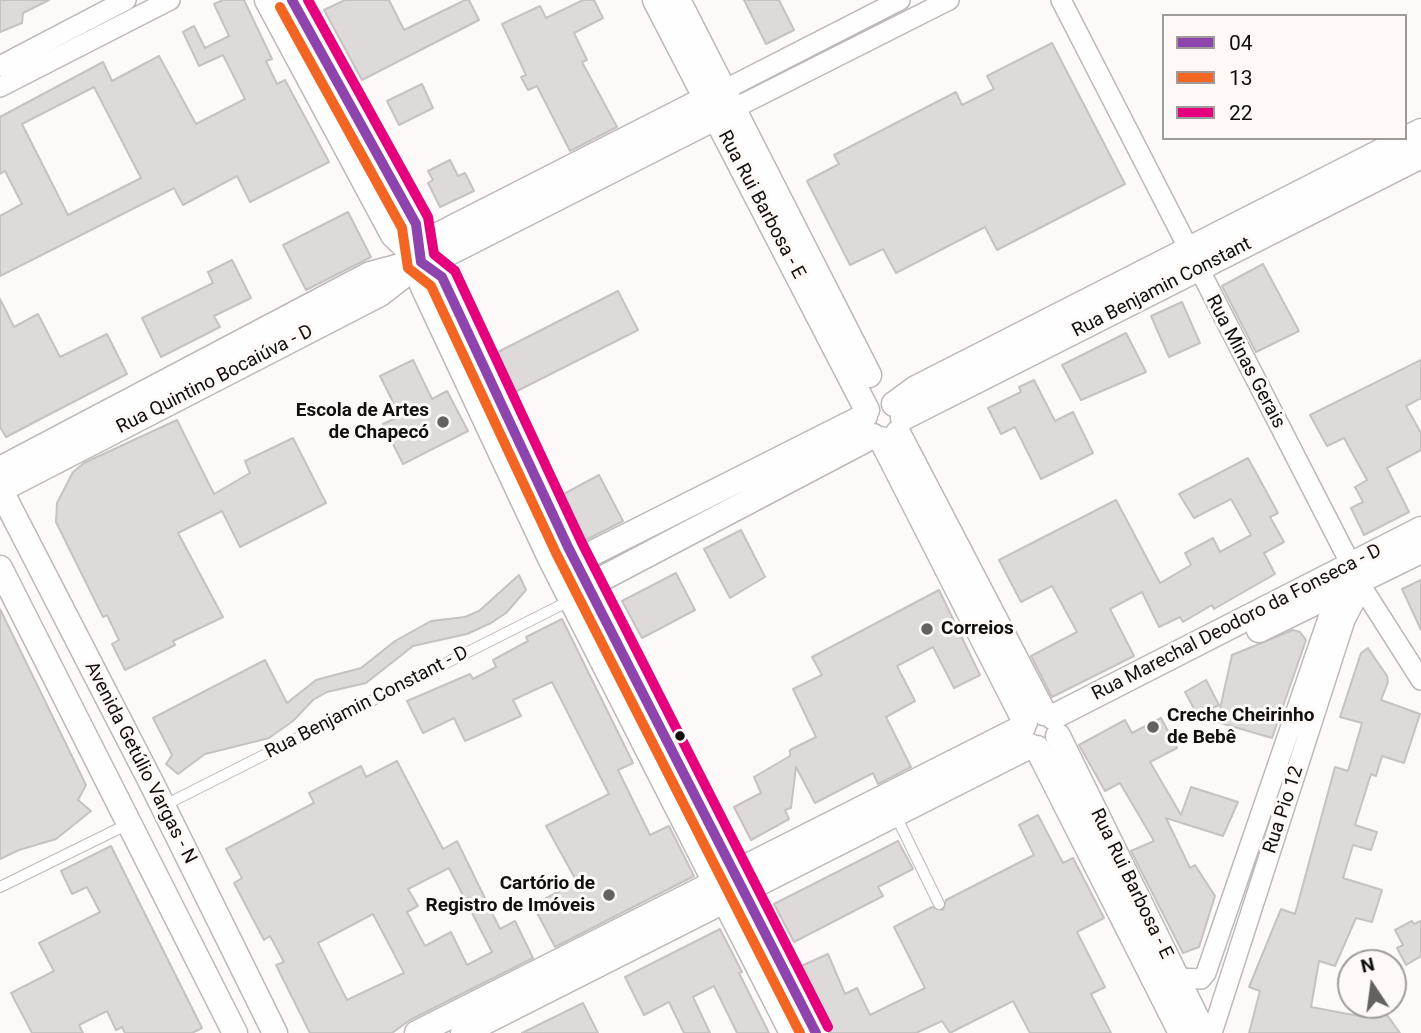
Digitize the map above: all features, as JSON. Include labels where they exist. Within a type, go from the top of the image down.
[{"type":"street","points":[[0,66],[126,0]]},
{"type":"street","points":[[0,87],[170,0]]},
{"type":"street","points":[[267,0],[393,235],[421,262],[442,277],[575,562],[580,593]]},
{"type":"street","points":[[292,0],[416,224],[422,285],[728,886],[792,1033]]},
{"type":"street","name":"Rua Rui Barbosa - E","points":[[655,0],[719,104],[1041,730],[1177,978],[1204,1033]]},
{"type":"street","name":"Rua Rui Barbosa - E","points":[[678,0],[719,104]]},
{"type":"street","name":"Rua Quintino Bocaiúva - D","points":[[1,486],[370,274],[449,253],[719,104],[900,0]]},
{"type":"street","name":"Rua Minas Gerais","points":[[1061,0],[1192,260],[1359,579],[1421,680]]},
{"type":"street","name":"Rua Quintino Bocaiúva - D","points":[[719,104],[942,1]]},
{"type":"street","name":"Rua Benjamin Constant","points":[[1192,260],[1348,181],[1421,131]]},
{"type":"street","name":"Rua Benjamin Constant","points":[[1348,181],[1421,156]]},
{"type":"street","points":[[575,562],[883,419],[1192,260]]},
{"type":"street","name":"Rua Benjamin Constant - D","points":[[580,593],[883,419]]},
{"type":"street","name":"Avenida Getúlio Vargas - N","points":[[1,486],[275,1033]]},
{"type":"street","name":"Rua Marechal Deodoro da Fonseca - D","points":[[1359,579],[1421,529]]},
{"type":"street","points":[[617,541],[629,564]]},
{"type":"street","name":"Rua Marechal Deodoro da Fonseca - D","points":[[416,1033],[728,886],[1333,584],[1359,579],[1421,551]]},
{"type":"street","name":"Avenida Getúlio Vargas - N","points":[[0,568],[234,1033]]},
{"type":"street","name":"Rua Pio 12","points":[[1212,1033],[1345,620],[1355,601],[1359,579]]},
{"type":"street","name":"Rua Pio 12","points":[[1177,978],[1201,979],[1206,973],[1333,584]]},
{"type":"street","name":"Rua Rui Barbosa - E","points":[[1041,730],[1181,1033]]},
{"type":"street","name":"Rua Marechal Deodoro da Fonseca - D","points":[[463,1033],[728,886],[895,814],[1041,730]]},
{"type":"street","points":[[1245,857],[1267,864]]},
{"type":"street","points":[[728,886],[816,1033]]},
{"type":"lane","name":"Rua Benjamin Constant - D","points":[[163,806],[580,593]]},
{"type":"lane","points":[[895,814],[939,904]]},
{"type":"lane","points":[[0,887],[130,823]]},
{"type":"building","points":[[0,0],[49,0],[23,13],[22,23],[0,32]]},
{"type":"building","points":[[223,0],[244,0],[272,59],[266,61],[277,84],[285,80],[329,162],[250,202],[237,176],[183,205],[174,188],[0,276],[0,216],[22,204],[5,171],[0,174],[0,117],[103,62],[112,81],[159,56],[196,124],[245,99],[223,55],[199,66],[183,32],[194,26],[205,48],[229,36],[214,4]],"holes":[[[94,87],[141,178],[68,215],[22,124]]]},
{"type":"building","points":[[345,0],[389,0],[404,30],[465,0],[469,0],[479,20],[362,80],[324,10]]},
{"type":"building","points":[[583,0],[594,0],[603,18],[574,33],[587,60],[582,62],[617,127],[570,151],[537,86],[528,90],[521,77],[526,75],[502,24],[540,6],[546,18]]},
{"type":"building","points":[[744,0],[779,0],[794,30],[766,44]]},
{"type":"building","points":[[1052,43],[1125,184],[997,250],[985,227],[896,273],[883,249],[850,265],[807,181],[839,164],[834,155],[956,92],[962,105],[994,89],[987,76]]},
{"type":"building","points":[[422,84],[433,108],[399,125],[387,101]]},
{"type":"building","points":[[450,160],[458,176],[465,173],[474,191],[440,207],[428,183],[433,180],[428,171]]},
{"type":"building","points":[[348,212],[371,257],[306,290],[283,245]]},
{"type":"building","points":[[232,260],[251,298],[214,316],[220,327],[161,357],[142,318],[213,283],[208,272]]},
{"type":"building","points":[[1263,264],[1299,331],[1256,352],[1222,286]]},
{"type":"building","points":[[618,291],[638,330],[513,393],[494,354]]},
{"type":"building","points":[[0,299],[14,327],[38,314],[60,357],[107,334],[127,374],[6,437],[0,427]]},
{"type":"building","points":[[1182,302],[1200,343],[1169,357],[1151,316]]},
{"type":"building","points":[[1126,333],[1146,372],[1081,400],[1062,365]]},
{"type":"building","points":[[413,360],[432,399],[447,391],[468,431],[403,464],[383,424],[400,416],[380,376]]},
{"type":"building","points":[[1421,360],[1421,398],[1406,406],[1421,433],[1421,450],[1387,468],[1409,512],[1364,535],[1351,508],[1363,502],[1355,487],[1367,480],[1344,438],[1327,446],[1310,415]]},
{"type":"building","points":[[1034,380],[1055,421],[1073,412],[1093,453],[1041,479],[1015,427],[1001,434],[988,408],[1021,392],[1019,387]]},
{"type":"building","points":[[177,420],[214,494],[250,473],[245,461],[293,438],[326,503],[240,547],[222,511],[178,533],[223,617],[173,641],[175,645],[125,670],[112,644],[119,640],[107,615],[103,617],[56,522],[57,503],[73,472],[84,463]]},
{"type":"building","points":[[1248,458],[1278,513],[1270,517],[1284,542],[1264,553],[1275,574],[1214,609],[1212,605],[1183,622],[1180,617],[1159,627],[1142,592],[1110,609],[1134,656],[1052,697],[1031,656],[1077,632],[1052,586],[1021,602],[999,560],[1116,500],[1160,583],[1191,565],[1185,553],[1213,538],[1220,552],[1251,535],[1231,499],[1194,518],[1179,494]]},
{"type":"building","points":[[599,475],[623,521],[586,540],[562,495]]},
{"type":"building","points":[[741,530],[765,577],[730,598],[704,549]]},
{"type":"building","points":[[676,573],[695,610],[642,638],[622,601]]},
{"type":"building","points":[[519,575],[526,590],[506,613],[491,623],[467,634],[413,646],[366,683],[327,692],[313,700],[293,721],[269,738],[205,754],[178,774],[166,764],[172,755],[153,718],[265,660],[287,703],[316,680],[361,668],[395,641],[431,621],[465,617],[479,611]]},
{"type":"building","points":[[1421,580],[1421,630],[1402,589]]},
{"type":"building","points":[[939,590],[980,675],[954,688],[933,647],[897,666],[915,701],[886,717],[911,767],[878,784],[873,773],[815,803],[796,767],[791,808],[785,810],[789,819],[751,840],[734,807],[761,793],[754,777],[790,756],[790,750],[816,737],[793,689],[822,675],[812,657]]},
{"type":"building","points":[[0,609],[86,785],[78,800],[91,811],[56,839],[0,859]]},
{"type":"building","points":[[562,619],[633,763],[618,770],[650,835],[669,826],[694,876],[555,947],[533,905],[577,882],[546,826],[609,794],[552,682],[513,700],[521,716],[465,741],[454,718],[423,733],[407,701],[470,674],[473,679],[496,667],[493,660],[528,641],[526,637]]},
{"type":"building","points":[[1293,630],[1300,632],[1306,640],[1272,738],[1217,722],[1232,655]]},
{"type":"building","points":[[1368,648],[1387,676],[1388,682],[1381,700],[1420,714],[1404,763],[1382,756],[1376,776],[1371,774],[1355,825],[1377,832],[1371,850],[1353,845],[1343,878],[1382,890],[1372,922],[1356,918],[1342,949],[1337,949],[1335,966],[1319,961],[1311,1007],[1337,1012],[1337,1019],[1390,1019],[1400,1033],[1249,1033],[1260,991],[1249,987],[1281,909],[1295,914],[1335,767],[1348,771],[1362,723],[1340,717],[1361,653]]},
{"type":"building","points":[[1206,680],[1219,705],[1198,716],[1185,692]]},
{"type":"building","points":[[1161,718],[1177,748],[1150,762],[1181,815],[1191,787],[1238,802],[1223,836],[1166,818],[1190,868],[1195,865],[1215,896],[1199,947],[1183,953],[1131,851],[1154,841],[1120,783],[1105,791],[1079,745],[1125,720],[1132,733]]},
{"type":"building","points":[[397,761],[443,849],[457,841],[500,929],[515,921],[533,958],[410,1020],[392,1033],[310,1033],[276,965],[284,962],[270,936],[264,940],[234,883],[242,878],[226,849],[314,803],[309,793],[361,766],[366,777]],"holes":[[[449,868],[492,952],[467,965],[451,932],[425,946],[407,912],[418,906],[408,889]],[[373,914],[404,973],[347,1000],[318,943]]]},
{"type":"building","points":[[1038,815],[1063,863],[1073,858],[1104,918],[1077,932],[1105,987],[1091,994],[1111,1033],[1030,1033],[1013,1001],[950,1033],[942,1021],[916,1033],[831,1033],[799,967],[828,954],[845,994],[857,988],[870,1015],[925,988],[894,927],[932,907],[943,910],[946,900],[1034,855],[1019,825]]},
{"type":"building","points":[[898,841],[913,869],[878,887],[883,896],[794,942],[774,904]]},
{"type":"building","points":[[111,846],[202,1028],[192,1033],[125,1033],[122,1027],[116,1030],[107,1011],[79,1025],[83,1033],[32,1033],[11,993],[54,971],[39,943],[100,912],[87,887],[72,894],[61,871]]},
{"type":"building","points":[[1412,921],[1414,924],[1421,921],[1421,956],[1407,964],[1407,949],[1398,949],[1403,945],[1395,930]]},
{"type":"building","points":[[720,929],[769,1033],[737,1033],[714,986],[693,997],[710,1033],[684,1033],[669,1002],[644,1015],[625,977]]},
{"type":"building","points":[[583,1003],[598,1033],[522,1033]]},
{"type":"transit line","name":"04","points":[[292,0],[416,224],[421,262],[442,277],[568,547],[816,1033]]},
{"type":"transit line","name":"22","points":[[308,0],[428,217],[434,254],[455,271],[581,541],[828,1027]]},
{"type":"transit line","name":"13","points":[[280,7],[402,228],[408,268],[431,286],[556,553],[800,1033]]},
{"type":"place","name":"Escola de Artes de Chapecó","points":[[443,422]]},
{"type":"place","name":"Correios","points":[[927,629]]},
{"type":"place","name":"Creche Cheirinho de Bebê","points":[[1153,727]]},
{"type":"place","name":"Cartório de Registro de Imóveis","points":[[609,895]]}]
